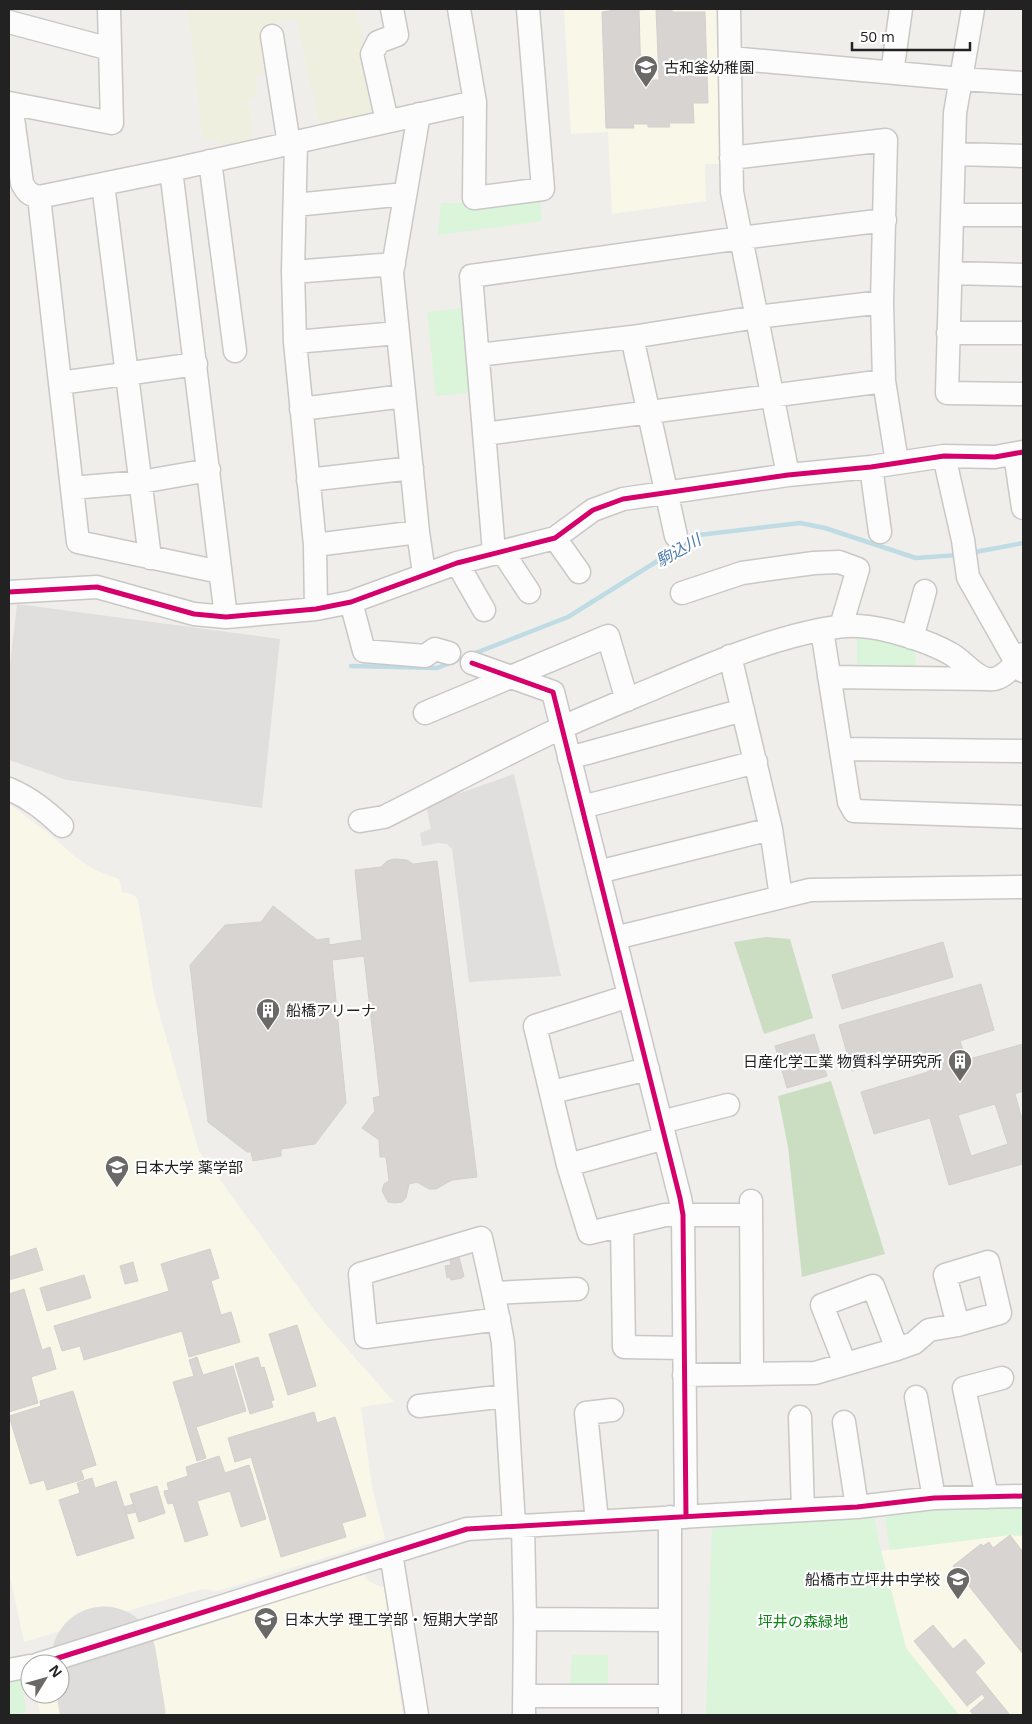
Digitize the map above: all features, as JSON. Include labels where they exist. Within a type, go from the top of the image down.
[{"type":"street","points":[[109,9],[112,123],[10,104],[23,188],[60,383],[78,542],[220,572]]},
{"type":"street","points":[[387,121],[372,54],[378,42],[397,35],[392,9]]},
{"type":"street","points":[[459,9],[475,102],[474,198],[543,189],[528,9]]},
{"type":"street","points":[[729,9],[732,192],[788,476]]},
{"type":"street","points":[[892,73],[902,9]]},
{"type":"street","points":[[973,9],[955,113],[947,393],[1023,394]]},
{"type":"street","points":[[9,22],[110,49]]},
{"type":"street","points":[[272,36],[293,143],[295,342],[315,545],[316,610]]},
{"type":"street","points":[[730,58],[1023,83]]},
{"type":"street","points":[[23,188],[103,184],[475,102]]},
{"type":"street","points":[[419,114],[392,273],[418,532],[424,573]]},
{"type":"street","points":[[731,158],[886,140],[882,302],[884,381],[897,462]]},
{"type":"street","points":[[955,154],[1023,156]]},
{"type":"street","points":[[210,161],[235,351]]},
{"type":"street","points":[[171,170],[226,617]]},
{"type":"street","points":[[103,184],[150,558]]},
{"type":"street","points":[[295,205],[405,194]]},
{"type":"street","points":[[953,214],[1023,215]]},
{"type":"street","points":[[529,592],[498,552],[484,434],[471,276],[885,220]]},
{"type":"street","points":[[293,272],[394,264]]},
{"type":"street","points":[[951,272],[1023,275]]},
{"type":"street","points":[[478,355],[632,337],[757,317],[882,302]]},
{"type":"street","points":[[295,342],[398,333]]},
{"type":"street","points":[[948,333],[1023,333]]},
{"type":"street","points":[[632,337],[676,536]]},
{"type":"street","points":[[60,383],[196,364]]},
{"type":"street","points":[[484,434],[884,381]]},
{"type":"street","points":[[301,409],[404,396]]},
{"type":"street","points":[[9,592],[97,587],[194,614],[226,617],[316,610],[350,602],[424,573],[457,563],[554,538],[593,510],[623,499],[944,456],[995,457],[1019,453],[1023,508]]},
{"type":"street","points":[[830,677],[988,679],[1001,677],[1021,662],[968,577],[963,540],[944,456]]},
{"type":"street","points":[[871,467],[880,532]]},
{"type":"street","points":[[308,480],[412,468]]},
{"type":"street","points":[[72,488],[141,482],[208,470]]},
{"type":"street","points":[[315,545],[418,532]]},
{"type":"street","points":[[554,538],[579,572]]},
{"type":"street","points":[[682,592],[742,574],[814,563],[839,562],[858,569],[831,628],[830,677],[849,802],[854,811],[1023,817]]},
{"type":"street","points":[[457,563],[484,610]]},
{"type":"street","points":[[912,638],[925,591]]},
{"type":"street","points":[[350,602],[364,651],[425,656],[435,649],[449,653]]},
{"type":"street","points":[[360,821],[384,817],[562,728],[627,700],[730,656],[789,637],[831,628],[859,626],[878,629],[912,638],[951,654],[973,671],[988,679]]},
{"type":"street","points":[[424,713],[608,636],[627,700]]},
{"type":"street","points":[[730,656],[772,829],[782,897]]},
{"type":"street","points":[[472,662],[553,692],[680,1198],[683,1215],[684,1375],[678,1517],[670,1620],[670,1706],[524,1706],[525,1620],[519,1525],[506,1396],[503,1343],[499,1319],[494,1293],[481,1238],[360,1274],[366,1337],[499,1319]]},
{"type":"street","points":[[569,758],[743,710]]},
{"type":"street","points":[[841,749],[1023,751]]},
{"type":"street","points":[[582,806],[756,762]]},
{"type":"street","points":[[9,789],[25,796],[40,806],[62,826]]},
{"type":"street","points":[[598,872],[772,829]]},
{"type":"street","points":[[615,938],[810,890],[1023,887]]},
{"type":"street","points":[[629,996],[535,1026],[568,1165],[589,1233],[665,1214],[683,1215],[751,1208],[752,1374]]},
{"type":"street","points":[[552,1092],[648,1069]]},
{"type":"street","points":[[568,1165],[728,1105]]},
{"type":"street","points":[[622,1225],[624,1348],[683,1348]]},
{"type":"street","points":[[845,1364],[822,1304],[873,1286],[897,1349]]},
{"type":"street","points":[[494,1293],[577,1289]]},
{"type":"street","points":[[684,1375],[815,1373],[914,1343],[929,1330],[958,1325]]},
{"type":"street","points":[[987,1497],[964,1388],[1002,1378]]},
{"type":"street","points":[[419,1406],[506,1396]]},
{"type":"street","points":[[916,1397],[934,1498]]},
{"type":"street","points":[[597,1521],[586,1413],[612,1410]]},
{"type":"street","points":[[800,1417],[803,1510]]},
{"type":"street","points":[[844,1422],[857,1507]]},
{"type":"street","points":[[70,1654],[467,1528],[857,1507],[934,1498],[1023,1496]]},
{"type":"street","points":[[392,1553],[417,1715]]},
{"type":"street","points":[[525,1620],[670,1620]]},
{"type":"shaded area","name":"古和釜幼稚園","points":[[564,9],[721,9],[724,164],[705,164],[706,201],[612,214],[608,132],[571,134]]},
{"type":"shaded area","points":[[17,604],[280,639],[262,808],[67,780],[9,760],[9,673]]},
{"type":"shaded area","points":[[514,774],[561,976],[469,982],[452,849],[447,844],[438,843],[422,846],[420,833],[431,829],[426,805]]},
{"type":"shaded area","name":"日本大学 薬学部","points":[[9,804],[52,836],[74,856],[95,870],[119,879],[122,892],[134,895],[138,900],[155,999],[199,1151],[322,1320],[394,1402],[361,1407],[372,1487],[385,1539],[217,1591],[202,1589],[24,1642],[9,1572]]},
{"type":"shaded area","name":"船橋市立坪井中学校","points":[[1010,1535],[1023,1536],[1023,1715],[959,1715],[906,1648],[881,1551]]},
{"type":"shaded area","name":"日本大学 理工学部・短期大学部","points":[[364,1569],[366,1579],[384,1587],[403,1715],[40,1715],[38,1704],[70,1704],[70,1661]]},
{"type":"green space","points":[[188,9],[356,9],[381,117],[321,131],[296,19],[277,22],[266,37],[272,72],[254,76],[257,96],[248,100],[254,144],[220,150],[217,138],[203,141]]},
{"type":"green space","points":[[540,198],[542,221],[438,235],[441,203],[467,203],[469,208]]},
{"type":"green space","points":[[463,308],[473,392],[436,396],[427,312]]},
{"type":"green space","points":[[857,632],[886,635],[915,650],[916,673],[857,672]]},
{"type":"green space","points":[[766,937],[790,939],[813,1018],[764,1034],[734,942]]},
{"type":"green space","points":[[831,1081],[885,1254],[802,1277],[788,1147],[778,1096]]},
{"type":"green space","points":[[1023,1504],[1023,1536],[1010,1535],[890,1550],[884,1512]]},
{"type":"green space","name":"坪井の森緑地","points":[[874,1516],[906,1648],[959,1715],[706,1715],[712,1522]]},
{"type":"green space","points":[[572,1655],[608,1655],[608,1687],[570,1687]]},
{"type":"green space","points":[[20,1674],[20,1704],[25,1704],[26,1712],[9,1715],[9,1676]]},
{"type":"building","points":[[609,9],[656,9],[672,9],[672,12],[705,12],[708,103],[693,103],[694,123],[669,123],[670,127],[648,127],[648,124],[633,124],[634,128],[606,128],[602,12],[610,11]],"holes":[[[656,9],[659,80],[641,80],[639,10]]]},
{"type":"building","name":"船橋アリーナ","points":[[394,859],[407,860],[413,864],[437,861],[477,1177],[452,1180],[436,1189],[429,1189],[417,1182],[409,1184],[406,1198],[402,1202],[395,1203],[388,1202],[382,1191],[384,1184],[389,1181],[386,1157],[380,1157],[379,1140],[362,1128],[375,1111],[373,1098],[380,1096],[364,956],[332,960],[346,1103],[315,1144],[281,1149],[281,1156],[253,1161],[251,1152],[247,1152],[208,1122],[190,965],[225,925],[261,922],[273,906],[317,940],[329,938],[329,945],[362,940],[355,870],[381,867],[387,861]]},
{"type":"building","points":[[943,942],[953,977],[842,1009],[832,975]]},
{"type":"building","name":"日産化学工業 物質科学研究所","points":[[981,984],[994,1030],[960,1041],[966,1060],[1023,1044],[1023,1091],[1015,1094],[1023,1123],[1023,1164],[949,1185],[930,1118],[874,1134],[861,1092],[928,1072],[922,1051],[852,1071],[839,1025]],"holes":[[[995,1104],[1008,1144],[971,1156],[958,1115]]]},
{"type":"building","points":[[814,1034],[827,1076],[787,1088],[775,1046]]},
{"type":"building","points":[[36,1248],[43,1270],[9,1280],[9,1257]]},
{"type":"building","points":[[210,1249],[219,1278],[211,1281],[221,1315],[231,1312],[240,1342],[189,1357],[182,1331],[84,1360],[80,1346],[62,1351],[54,1326],[169,1291],[161,1264]]},
{"type":"building","points":[[459,1257],[464,1276],[451,1280],[450,1277],[447,1278],[445,1266],[451,1265],[450,1259]]},
{"type":"building","points":[[133,1262],[138,1281],[125,1284],[120,1266]]},
{"type":"building","points":[[84,1275],[91,1298],[47,1311],[40,1288]]},
{"type":"building","points":[[24,1289],[42,1350],[50,1347],[56,1369],[31,1377],[38,1403],[9,1412],[9,1294]]},
{"type":"building","points":[[297,1325],[316,1386],[288,1395],[269,1334]]},
{"type":"building","points":[[197,1357],[203,1375],[233,1366],[246,1411],[196,1427],[206,1458],[197,1461],[173,1382],[194,1376],[189,1360]]},
{"type":"building","points":[[258,1357],[261,1368],[264,1367],[274,1400],[271,1401],[273,1407],[250,1414],[235,1364]]},
{"type":"building","points":[[73,1391],[96,1465],[81,1470],[84,1479],[47,1490],[44,1480],[30,1484],[9,1416],[41,1406],[40,1401]]},
{"type":"building","points":[[314,1412],[317,1423],[335,1417],[366,1516],[342,1523],[346,1537],[281,1557],[251,1457],[235,1462],[228,1438]]},
{"type":"building","points":[[219,1456],[225,1473],[249,1465],[266,1519],[241,1527],[230,1491],[197,1501],[208,1535],[185,1542],[173,1503],[168,1504],[165,1496],[164,1491],[169,1490],[167,1483],[188,1476],[186,1467]]},
{"type":"building","points":[[92,1478],[95,1488],[116,1481],[134,1538],[77,1556],[59,1500],[80,1493],[77,1483]]},
{"type":"building","points":[[157,1486],[165,1513],[139,1522],[130,1494]]},
{"type":"building","points":[[134,1504],[136,1512],[127,1514],[124,1507]]},
{"type":"building","points":[[1010,1535],[1023,1552],[1023,1654],[953,1566],[981,1544],[983,1546],[989,1542],[993,1548]]},
{"type":"building","points":[[933,1625],[953,1649],[965,1639],[985,1663],[975,1672],[1010,1715],[974,1715],[970,1711],[985,1698],[982,1694],[967,1706],[914,1641]]},
{"type":"waterway","name":"駒込川","points":[[351,666],[437,668],[568,617],[699,535],[800,523],[825,528],[916,558],[958,555]]},
{"type":"waterway","name":"駒込川","points":[[970,553],[1023,543]]},
{"type":"runway","points":[[104,1659],[113,1715]]},
{"type":"cycle path","points":[[9,592],[97,587],[194,614],[226,617],[316,609],[351,602],[457,563],[555,538],[593,510],[623,499],[788,475],[871,467],[944,456],[995,457],[1023,452]]},
{"type":"cycle path","points":[[472,663],[553,692],[680,1198],[683,1215],[686,1517]]},
{"type":"cycle path","points":[[70,1654],[467,1529],[857,1507],[934,1498],[1023,1496]]},
{"type":"place","name":"古和釜幼稚園","points":[[646,88]]},
{"type":"place","name":"船橋アリーナ","points":[[268,1031]]},
{"type":"place","name":"日産化学工業 物質科学研究所","points":[[960,1082]]},
{"type":"place","name":"日本大学 薬学部","points":[[117,1188]]},
{"type":"place","name":"船橋市立坪井中学校","points":[[958,1600]]},
{"type":"place","name":"日本大学 理工学部・短期大学部","points":[[266,1640]]}]
